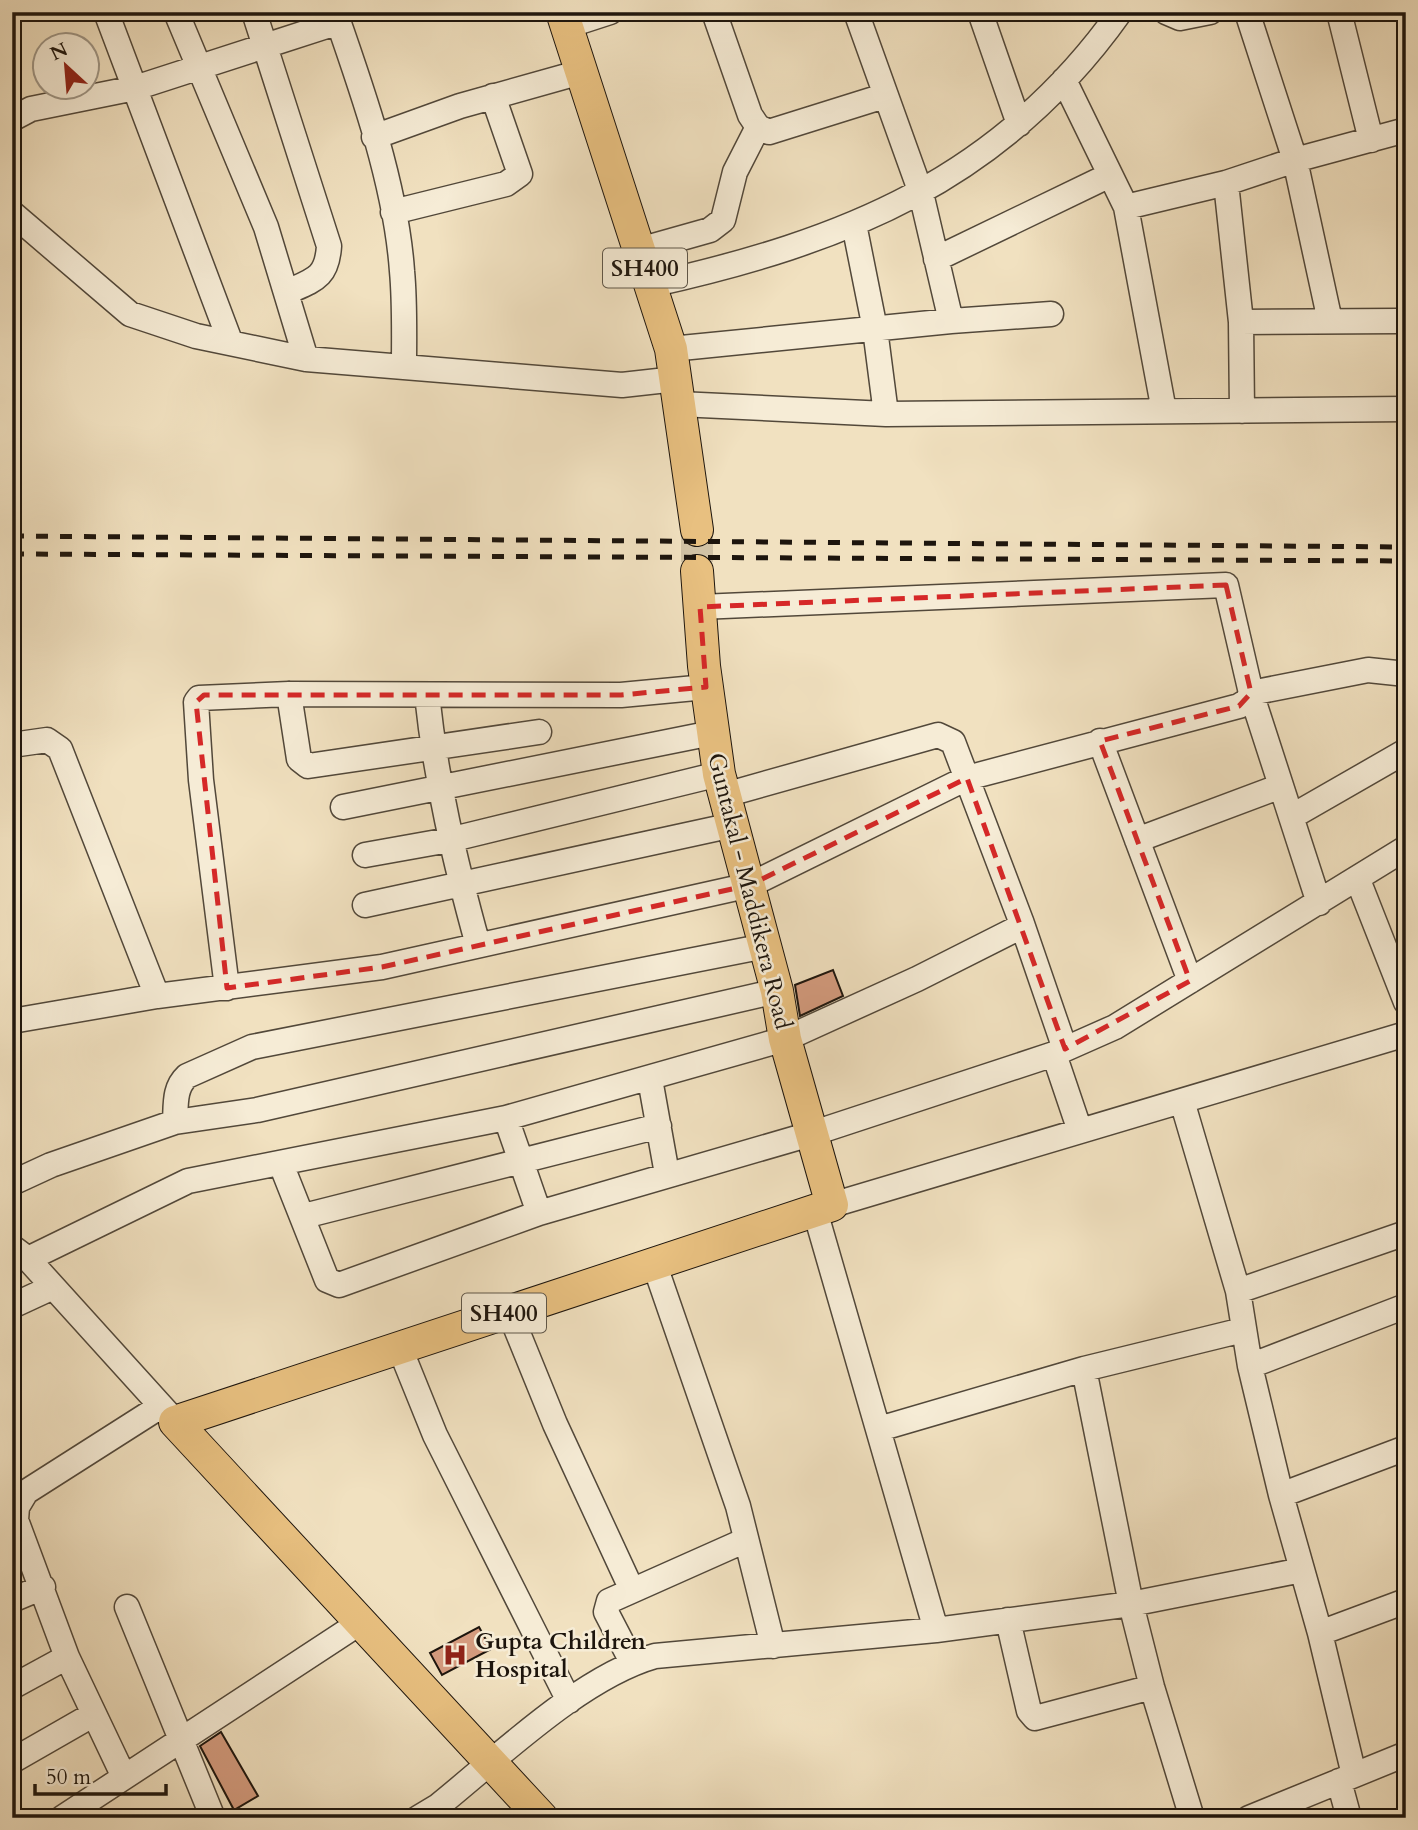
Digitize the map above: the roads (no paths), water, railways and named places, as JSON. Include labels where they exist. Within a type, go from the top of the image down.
[{"type":"main road","name":"SH400","points":[[565,19],[650,285],[675,377],[697,530]]},
{"type":"main road","name":"Guntakal - Maddikera Road","points":[[697,571],[712,733],[726,798],[777,991],[785,1039],[814,1133],[824,1208]]},
{"type":"main road","name":"SH400","points":[[168,1414],[399,1346],[824,1208]]},
{"type":"main road","points":[[168,1414],[542,1818]]},
{"type":"street","points":[[106,12],[230,341]]},
{"type":"street","points":[[176,12],[265,227],[306,359]]},
{"type":"street","points":[[254,12],[329,246],[328,265],[317,279],[286,292]]},
{"type":"street","points":[[565,19],[610,12]]},
{"type":"street","points":[[713,12],[750,115],[758,127],[769,132],[884,96]]},
{"type":"street","points":[[856,12],[921,194],[951,321]]},
{"type":"street","points":[[980,12],[1019,124]]},
{"type":"street","points":[[1166,12],[1180,18],[1210,12]]},
{"type":"street","points":[[1247,12],[1295,160],[1330,321]]},
{"type":"street","points":[[1339,12],[1371,140]]},
{"type":"street","points":[[12,119],[31,109],[135,88],[266,46],[337,17],[374,137],[393,212],[402,269],[404,367]]},
{"type":"street","points":[[650,285],[734,266],[809,243],[921,194],[996,145],[1019,124],[1064,80],[1110,18]]},
{"type":"street","points":[[374,137],[493,96],[581,72]]},
{"type":"street","points":[[1064,80],[1126,207],[1164,411]]},
{"type":"street","points":[[393,212],[506,184],[520,174],[493,96]]},
{"type":"street","points":[[639,250],[710,230],[723,220],[735,172],[758,127]]},
{"type":"street","points":[[1126,207],[1226,183],[1295,160],[1406,130]]},
{"type":"street","points":[[936,259],[1110,175]]},
{"type":"street","points":[[1226,183],[1241,322],[1242,411]]},
{"type":"street","points":[[12,212],[130,314],[196,336],[306,359],[622,385],[675,377],[874,329],[1051,314]]},
{"type":"street","points":[[854,224],[874,329],[886,414]]},
{"type":"street","points":[[1241,322],[1399,321]]},
{"type":"street","points":[[675,377],[886,414],[1406,409]]},
{"type":"street","points":[[700,607],[1227,585],[1251,693],[1319,903]]},
{"type":"street","points":[[1251,693],[1368,670],[1406,674]]},
{"type":"street","points":[[227,988],[201,780],[196,702],[204,695],[621,695],[706,687]]},
{"type":"street","points":[[12,1021],[156,996],[382,967],[750,885],[967,778],[1240,706],[1247,701],[1251,693]]},
{"type":"street","points":[[289,694],[299,759],[308,766],[539,732]]},
{"type":"street","points":[[427,695],[432,748],[449,840],[478,945]]},
{"type":"street","points":[[343,807],[712,733]]},
{"type":"street","points":[[365,905],[461,884],[726,798],[939,735],[953,742],[1021,921],[1060,1051],[1080,1132]]},
{"type":"street","points":[[12,745],[47,740],[60,749],[156,996]]},
{"type":"street","points":[[1100,741],[1190,981]]},
{"type":"street","points":[[1291,817],[1406,751]]},
{"type":"street","points":[[1137,840],[1281,786]]},
{"type":"street","points":[[365,855],[726,798]]},
{"type":"street","points":[[281,1164],[304,1216],[327,1280],[338,1285],[539,1213],[814,1133],[1060,1051],[1115,1027],[1358,880],[1406,848]]},
{"type":"street","points":[[1358,880],[1406,1002]]},
{"type":"street","points":[[124,1777],[67,1657],[16,1520],[17,1507],[26,1492],[168,1414],[20,1253],[188,1181],[506,1118],[785,1039],[1017,931],[1021,921]]},
{"type":"street","points":[[175,1122],[178,1087],[187,1076],[252,1047],[765,946]]},
{"type":"street","points":[[12,1183],[51,1164],[175,1122],[257,1110],[777,991]]},
{"type":"street","points":[[936,1630],[878,1429],[824,1208],[1406,1034]]},
{"type":"street","points":[[650,1079],[667,1174]]},
{"type":"street","points":[[1182,1101],[1238,1291],[1250,1366],[1281,1495],[1320,1633],[1346,1778],[1349,1818]]},
{"type":"street","points":[[506,1118],[539,1213]]},
{"type":"street","points":[[304,1216],[659,1126]]},
{"type":"street","points":[[1238,1291],[1406,1233]]},
{"type":"street","points":[[654,1263],[738,1506],[773,1646]]},
{"type":"street","points":[[12,1306],[52,1287]]},
{"type":"street","points":[[1250,1366],[1406,1306]]},
{"type":"street","points":[[509,1311],[555,1424],[631,1588]]},
{"type":"street","points":[[878,1429],[1084,1369],[1243,1330]]},
{"type":"street","points":[[399,1346],[435,1435],[569,1701]]},
{"type":"street","points":[[1084,1369],[1131,1604],[1152,1687],[1192,1818]]},
{"type":"street","points":[[1281,1495],[1406,1448]]},
{"type":"street","points":[[632,1662],[606,1612],[609,1601],[631,1588],[746,1540]]},
{"type":"street","points":[[433,1814],[491,1763],[569,1701],[632,1662],[655,1656],[936,1630],[1131,1604],[1302,1570]]},
{"type":"street","points":[[12,1600],[43,1587]]},
{"type":"street","points":[[1320,1633],[1406,1601]]},
{"type":"street","points":[[127,1607],[213,1818]]},
{"type":"street","points":[[1008,1620],[1028,1711],[1035,1718],[1152,1687]]},
{"type":"street","points":[[62,1818],[361,1622]]},
{"type":"street","points":[[12,1687],[67,1657]]},
{"type":"street","points":[[12,1761],[94,1714]]},
{"type":"street","points":[[1249,1818],[1406,1754]]},
{"type":"tunnel","points":[[697,530],[697,571]]},
{"type":"railway","points":[[12,536],[1406,547]]},
{"type":"railway","points":[[12,554],[1406,561]]},
{"type":"place","name":"Gupta Children Hospital","points":[[455,1655]]}]
